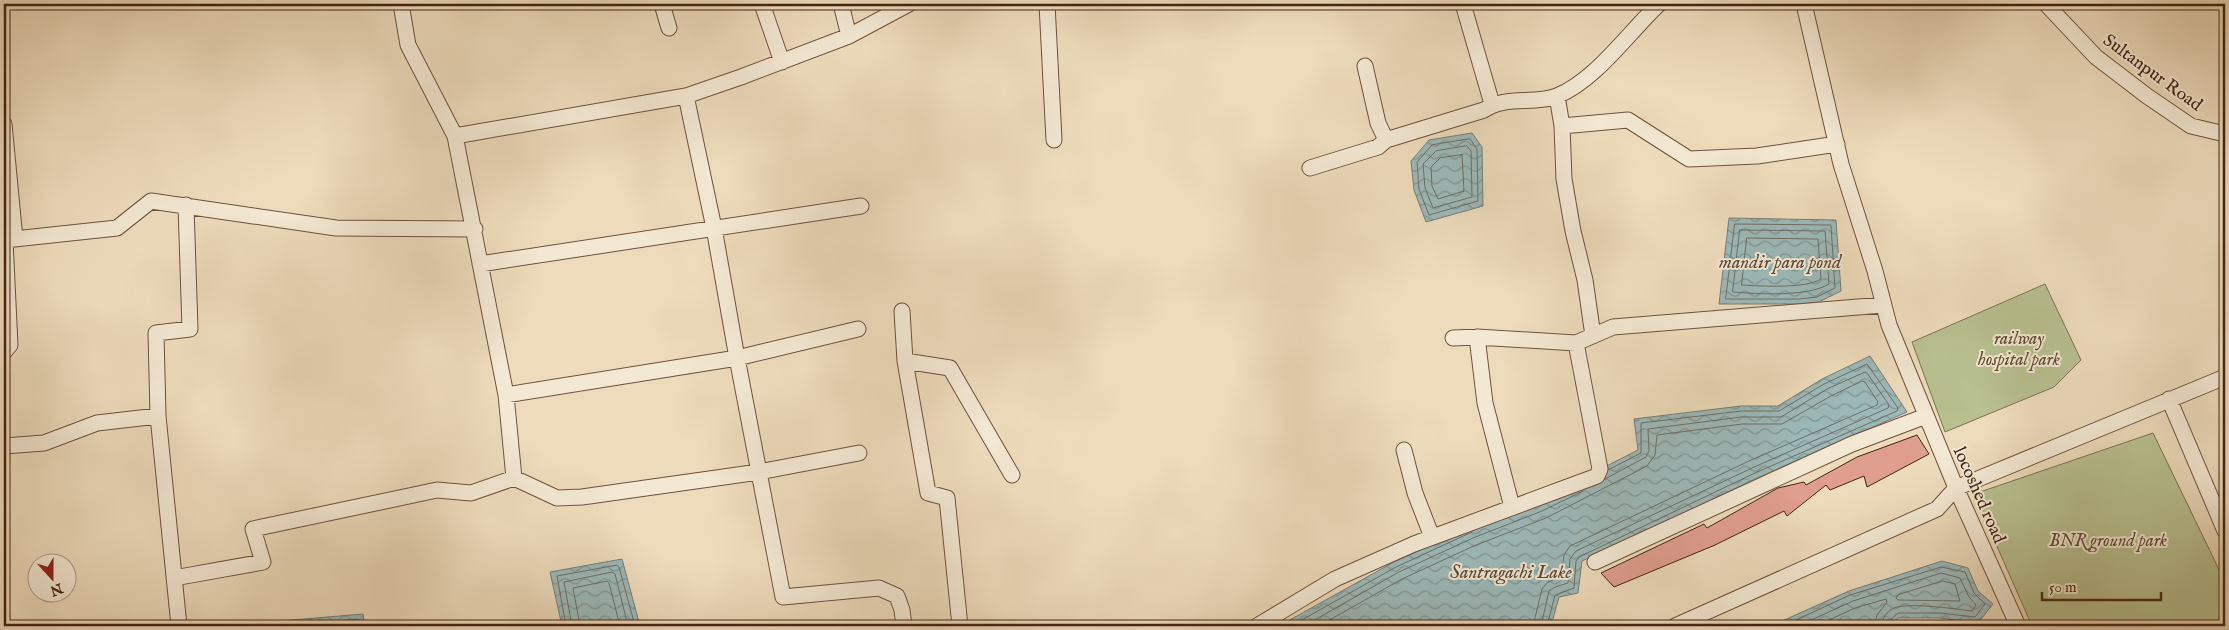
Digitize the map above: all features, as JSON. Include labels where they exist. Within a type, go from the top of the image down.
[{"type":"street","points":[[401,4],[408,45],[455,136],[506,395],[514,478]]},
{"type":"street","points":[[662,4],[669,28]]},
{"type":"street","points":[[762,4],[782,62]]},
{"type":"street","points":[[841,4],[849,36]]},
{"type":"street","points":[[455,136],[686,96],[849,36],[909,4]]},
{"type":"street","points":[[1047,4],[1054,140]]},
{"type":"street","points":[[1463,4],[1492,104]]},
{"type":"street","points":[[1638,4],[1644,18]]},
{"type":"street","points":[[1310,168],[1378,147],[1386,140],[1484,110],[1492,104],[1556,96],[1587,77],[1659,4]]},
{"type":"street","name":"locoshed road","points":[[1804,4],[1837,144],[1889,326],[1909,379],[2018,626]]},
{"type":"street","name":"Sultanpur Road","points":[[2048,4],[2096,57],[2147,96],[2191,126],[2225,134]]},
{"type":"street","points":[[1365,66],[1378,123],[1386,140]]},
{"type":"street","points":[[686,96],[714,228],[783,597],[879,588],[897,596],[902,610],[904,626]]},
{"type":"street","points":[[1556,96],[1562,126],[1564,179],[1573,231],[1585,280],[1593,336]]},
{"type":"street","points":[[1562,126],[1628,120],[1690,159],[1757,156],[1837,144]]},
{"type":"street","points":[[4,124],[15,239]]},
{"type":"street","points":[[4,352],[10,345],[5,240],[117,228],[151,201],[336,228],[474,230]]},
{"type":"street","points":[[179,626],[158,416],[156,333],[190,329],[186,206]]},
{"type":"street","points":[[480,264],[861,206]]},
{"type":"street","points":[[1454,338],[1576,343],[1613,327],[1884,305]]},
{"type":"street","points":[[902,311],[905,360],[928,493],[947,498],[960,626]]},
{"type":"street","points":[[506,395],[737,358],[858,329]]},
{"type":"street","points":[[1477,338],[1486,403],[1512,507]]},
{"type":"street","points":[[1257,626],[1335,579],[1432,538],[1596,476],[1600,469],[1576,343]]},
{"type":"street","points":[[905,360],[950,368],[1012,475]]},
{"type":"street","points":[[1675,626],[1937,509],[1956,488],[2225,377]]},
{"type":"street","points":[[2169,399],[2225,529]]},
{"type":"street","points":[[4,446],[44,443],[97,423],[158,416]]},
{"type":"street","points":[[1595,562],[1852,444],[1926,416]]},
{"type":"street","points":[[1404,450],[1415,493],[1432,538]]},
{"type":"street","points":[[174,578],[263,562],[253,528],[437,490],[471,493],[514,478],[557,498],[582,497],[759,472],[860,453]]},
{"type":"green space","name":"railway hospital park","points":[[2045,284],[2081,360],[2054,387],[1945,432],[1912,342]]},
{"type":"green space","name":"BNR ground park","points":[[2153,433],[2225,582],[2225,626],[2032,626],[1974,494]]},
{"type":"water","points":[[1472,133],[1482,147],[1483,206],[1426,222],[1414,190],[1411,161],[1429,140]]},
{"type":"water","name":"mandir para pond","points":[[1729,218],[1836,220],[1841,291],[1819,302],[1799,304],[1719,304]]},
{"type":"water","name":"Santragachi Lake","points":[[1870,356],[1907,412],[1757,478],[1582,561],[1578,593],[1559,597],[1551,626],[1279,626],[1394,562],[1469,528],[1538,501],[1638,450],[1634,419],[1741,406],[1778,406],[1822,379]]},
{"type":"water","points":[[622,559],[640,626],[562,626],[550,572]]},
{"type":"water","points":[[1942,561],[1968,568],[1978,591],[1993,604],[1978,623],[1940,618],[1898,618],[1891,626],[1771,626],[1849,591]]},
{"type":"water","points":[[363,614],[365,626],[282,626],[280,621]]},
{"type":"building","points":[[1917,435],[1929,454],[1867,487],[1864,476],[1830,490],[1826,485],[1787,516],[1784,511],[1715,545],[1614,587],[1601,573],[1704,524],[1707,528],[1778,488],[1804,482],[1806,485],[1857,457]]}]
